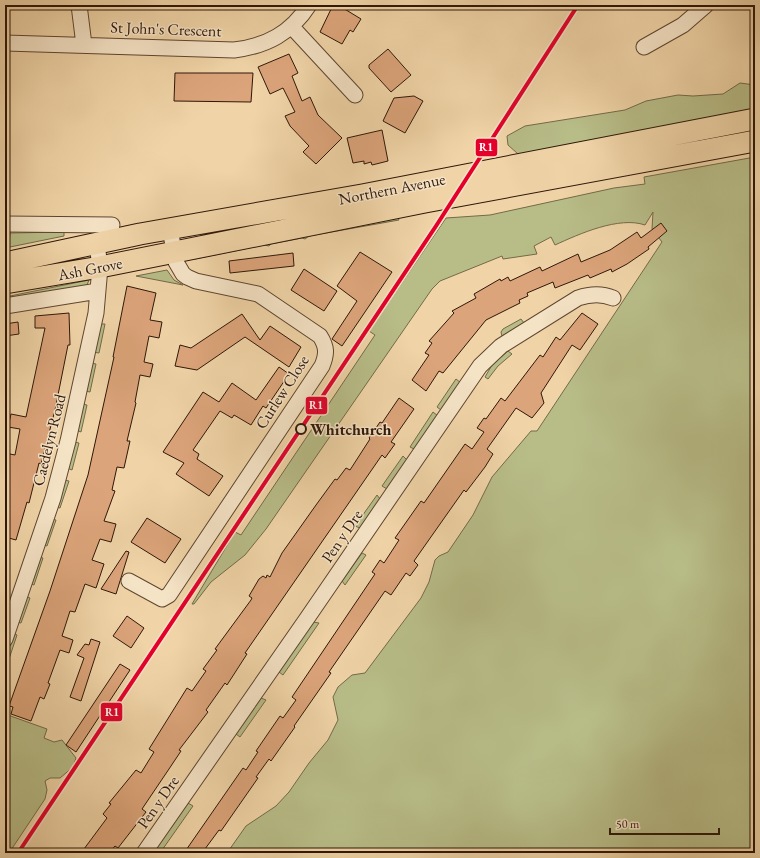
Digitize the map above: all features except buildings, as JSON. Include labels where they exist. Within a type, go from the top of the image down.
[{"type":"highway","name":"Northern Avenue","points":[[170,229],[504,168],[755,119]]},
{"type":"highway","name":"Northern Avenue","points":[[174,252],[493,189],[755,141]]},
{"type":"highway","name":"Ash Grove","points":[[5,263],[170,229]]},
{"type":"highway","name":"Ash Grove","points":[[5,283],[100,267],[174,252]]},
{"type":"street","points":[[79,5],[84,45]]},
{"type":"street","name":"St John's Crescent","points":[[5,43],[234,50],[262,44],[292,27],[309,5]]},
{"type":"street","points":[[644,47],[683,25],[706,5]]},
{"type":"street","points":[[292,27],[355,95]]},
{"type":"street","points":[[5,224],[112,225]]},
{"type":"street","name":"Curlew Close","points":[[129,581],[162,599],[169,595],[322,366],[326,350],[324,342],[320,336],[266,299],[249,292],[196,281],[187,277],[178,267],[170,229]]},
{"type":"street","name":"Caedelyn Road","points":[[5,639],[60,473],[94,322],[100,267],[97,244]]},
{"type":"street","name":"Ash Grove","points":[[5,306],[98,291]]},
{"type":"street","name":"Pen y Dre","points":[[144,853],[480,366],[502,346],[578,298],[595,294],[613,298]]},
{"type":"green space","points":[[740,83],[755,85],[755,107],[753,108],[755,108],[755,113],[527,154],[518,154],[508,145],[507,136],[525,126],[625,110],[646,101],[678,95],[693,96],[723,94]]},
{"type":"green space","points":[[755,157],[755,853],[227,853],[246,826],[276,806],[289,792],[309,763],[328,740],[338,720],[333,697],[338,687],[352,675],[365,673],[421,598],[429,582],[435,560],[439,556],[448,552],[473,515],[492,477],[531,431],[537,431],[662,242],[652,229],[653,212],[645,225],[635,223],[611,224],[587,231],[555,245],[551,237],[534,246],[537,254],[503,259],[502,256],[440,281],[432,289],[266,529],[245,555],[211,582],[194,604],[192,604],[235,532],[241,535],[375,335],[369,331],[446,218],[490,215],[614,188],[645,184],[644,177]]},
{"type":"green space","points":[[398,218],[399,220],[195,259],[196,257]]},
{"type":"green space","points":[[64,232],[64,236],[5,248],[5,244],[9,244],[10,233]]},
{"type":"green space","points":[[167,270],[174,280],[183,285],[136,276]]},
{"type":"green space","points":[[89,280],[87,285],[5,301],[5,297]]},
{"type":"green space","points":[[521,319],[524,323],[502,336],[501,332],[503,329]]},
{"type":"green space","points":[[100,324],[105,324],[99,353],[93,352]]},
{"type":"green space","points":[[508,351],[512,354],[498,366],[488,379],[485,377],[492,365]]},
{"type":"green space","points":[[91,363],[96,364],[90,392],[85,391]]},
{"type":"green space","points":[[456,379],[461,383],[441,410],[437,407]]},
{"type":"green space","points":[[82,404],[87,405],[81,432],[76,430]]},
{"type":"green space","points":[[433,412],[438,416],[414,449],[410,447]]},
{"type":"green space","points":[[74,442],[79,443],[72,470],[67,468]]},
{"type":"green space","points":[[403,456],[407,460],[387,489],[382,486]]},
{"type":"green space","points":[[64,480],[69,481],[60,508],[56,507]]},
{"type":"green space","points":[[377,495],[380,499],[360,528],[355,526]]},
{"type":"green space","points":[[52,519],[56,520],[47,546],[43,545]]},
{"type":"green space","points":[[362,553],[366,555],[345,585],[342,581]]},
{"type":"green space","points":[[39,557],[43,558],[34,585],[29,583]]},
{"type":"green space","points":[[25,596],[30,598],[21,623],[16,622]]},
{"type":"green space","points":[[313,622],[319,623],[283,675],[279,672]]},
{"type":"green space","points":[[13,633],[17,635],[8,662],[5,660]]},
{"type":"green space","points":[[261,698],[266,700],[240,737],[236,734]]},
{"type":"green space","points":[[5,714],[47,729],[44,738],[54,742],[62,740],[76,758],[73,767],[60,778],[50,778],[45,781],[47,790],[45,799],[9,853],[5,853]]},
{"type":"green space","points":[[188,803],[193,806],[160,853],[153,853]]},
{"type":"transit line","name":"R1","points":[[18,853],[436,226],[578,5]]},
{"type":"place","name":"Whitchurch","points":[[301,429]]}]
